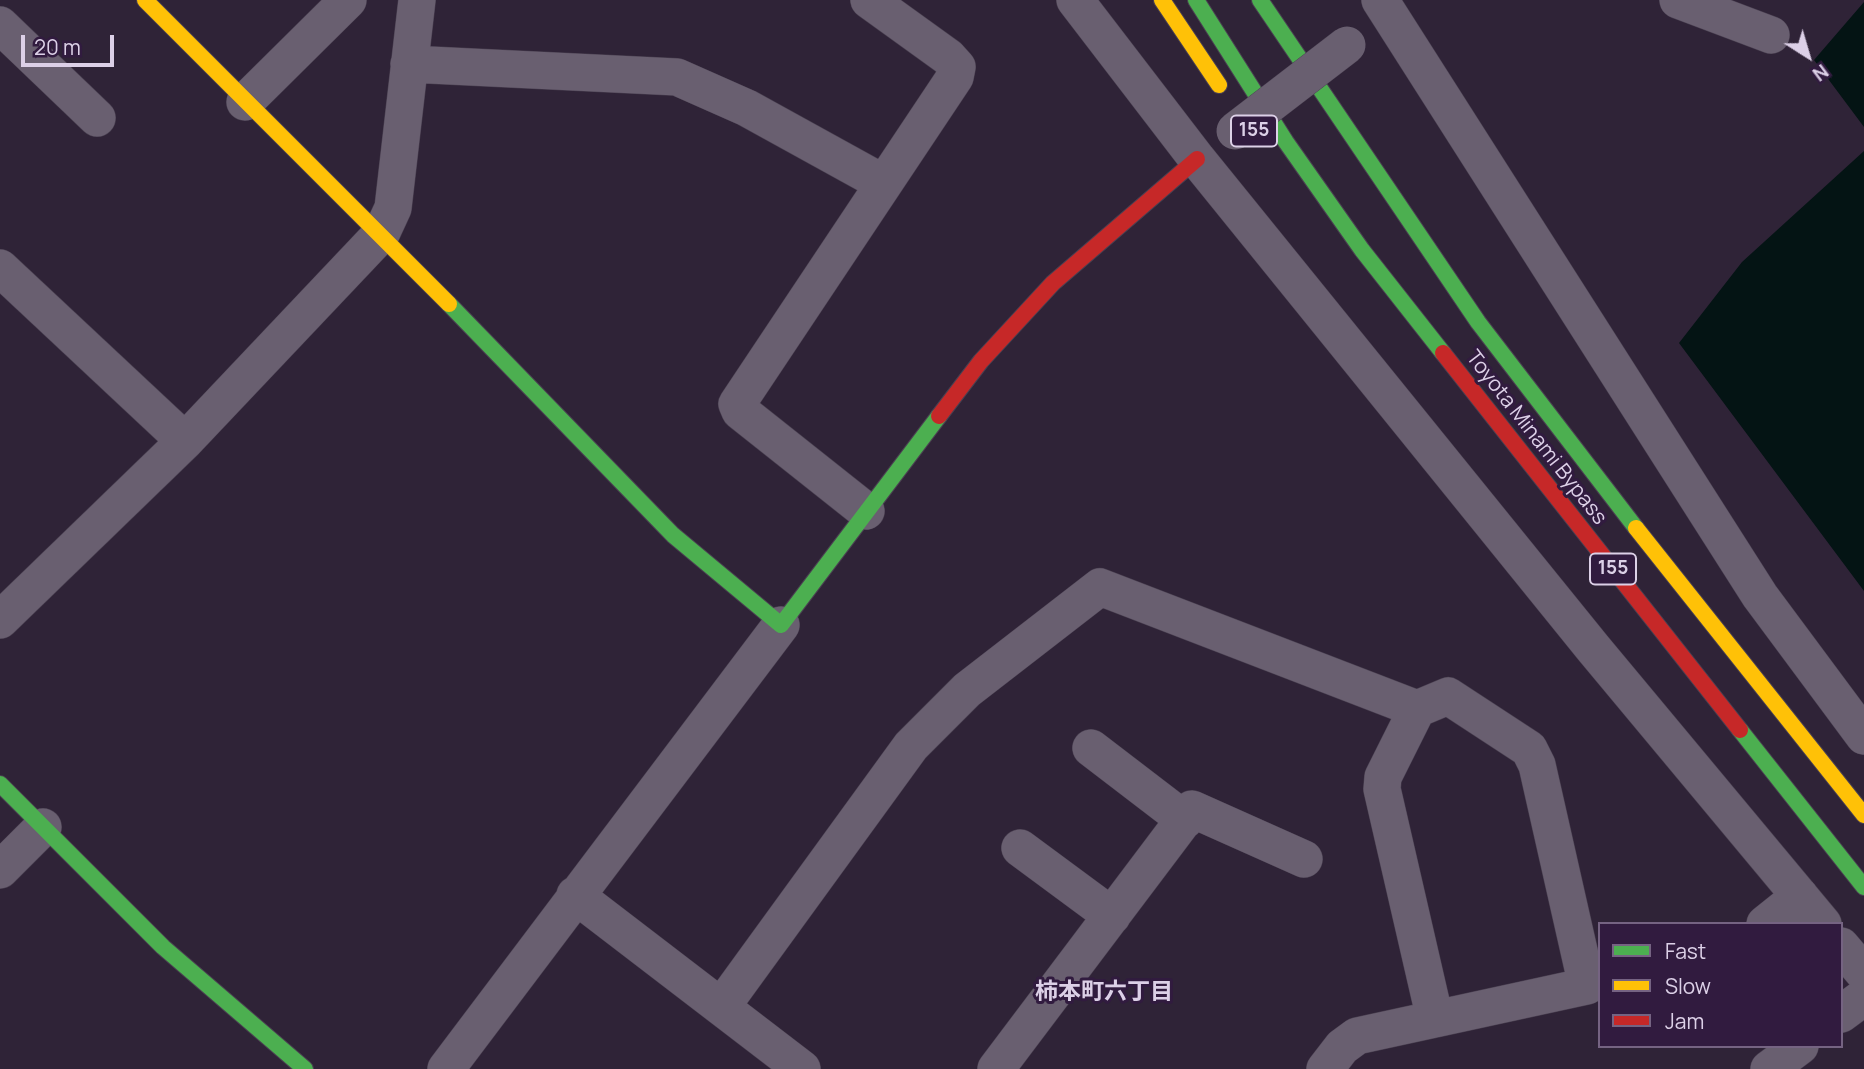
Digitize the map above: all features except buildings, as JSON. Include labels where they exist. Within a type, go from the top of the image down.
[{"type":"main road","points":[[145,0],[381,234],[673,535],[781,625],[981,361],[1053,283],[1197,159]]},
{"type":"main road","name":"155","points":[[1162,0],[1238,116]]},
{"type":"main road","name":"Toyota Minami Bypass","points":[[1196,0],[1286,142],[1362,250],[1864,887]]},
{"type":"main road","name":"Toyota Minami Bypass","points":[[1260,0],[1478,322],[1694,604],[1864,815]]},
{"type":"main road","name":"155","points":[[1281,165],[1362,250]]},
{"type":"main road","points":[[1475,286],[1478,322]]},
{"type":"main road","points":[[0,784],[163,947],[305,1069]]},
{"type":"street","points":[[245,102],[348,0]]},
{"type":"street","points":[[0,620],[186,441],[381,234],[393,208],[417,0]]},
{"type":"street","points":[[866,511],[740,411],[737,404],[955,77],[957,67],[948,57],[869,0]]},
{"type":"street","points":[[1075,0],[1197,159],[1593,648],[1812,910],[1772,922]]},
{"type":"street","points":[[1678,0],[1771,35]]},
{"type":"street","points":[[1197,159],[1238,116],[1335,57],[1390,4],[1760,596],[1864,736]]},
{"type":"street","points":[[0,25],[97,118]]},
{"type":"street","points":[[410,64],[677,77],[747,108],[883,183]]},
{"type":"street","points":[[0,268],[186,441]]},
{"type":"street","points":[[722,1006],[911,746],[967,690],[1100,587],[1417,709]]},
{"type":"street","points":[[446,1069],[781,625]]},
{"type":"street","points":[[1325,1069],[1342,1047],[1357,1036],[1594,985],[1536,765],[1529,750],[1448,696],[1417,709],[1383,777],[1382,789],[1435,1019]]},
{"type":"street","points":[[1091,748],[1185,820]]},
{"type":"street","points":[[996,1069],[1192,809],[1304,859]]},
{"type":"street","points":[[0,870],[43,827]]},
{"type":"street","points":[[1020,848],[1112,916]]},
{"type":"street","points":[[575,895],[802,1069]]},
{"type":"street","points":[[1843,948],[1864,973]]},
{"type":"street","points":[[1843,1012],[1864,996]]},
{"type":"street","points":[[1769,1069],[1797,1048]]},
{"type":"shaded area","points":[[1864,2],[1864,127],[1814,60]]},
{"type":"shaded area","points":[[1864,151],[1864,591],[1679,343],[1742,262]]},
{"type":"traffic: fast","points":[[1196,0],[1286,142],[1362,250],[1443,353]]},
{"type":"traffic: fast","points":[[1260,0],[1478,322],[1636,528]]},
{"type":"traffic: fast","points":[[449,304],[673,535],[781,625],[939,416]]},
{"type":"traffic: fast","points":[[1740,730],[1864,887]]},
{"type":"traffic: fast","points":[[0,784],[163,947],[305,1069]]},
{"type":"traffic: slow","points":[[145,0],[449,304]]},
{"type":"traffic: slow","points":[[1162,0],[1219,85]]},
{"type":"traffic: slow","points":[[1636,528],[1864,815]]},
{"type":"traffic: jam","points":[[939,416],[981,361],[1053,283],[1197,159]]},
{"type":"traffic: jam","points":[[1443,353],[1740,730]]},
{"type":"district","name":"柿本町六丁目","points":[[1104,993]]}]
